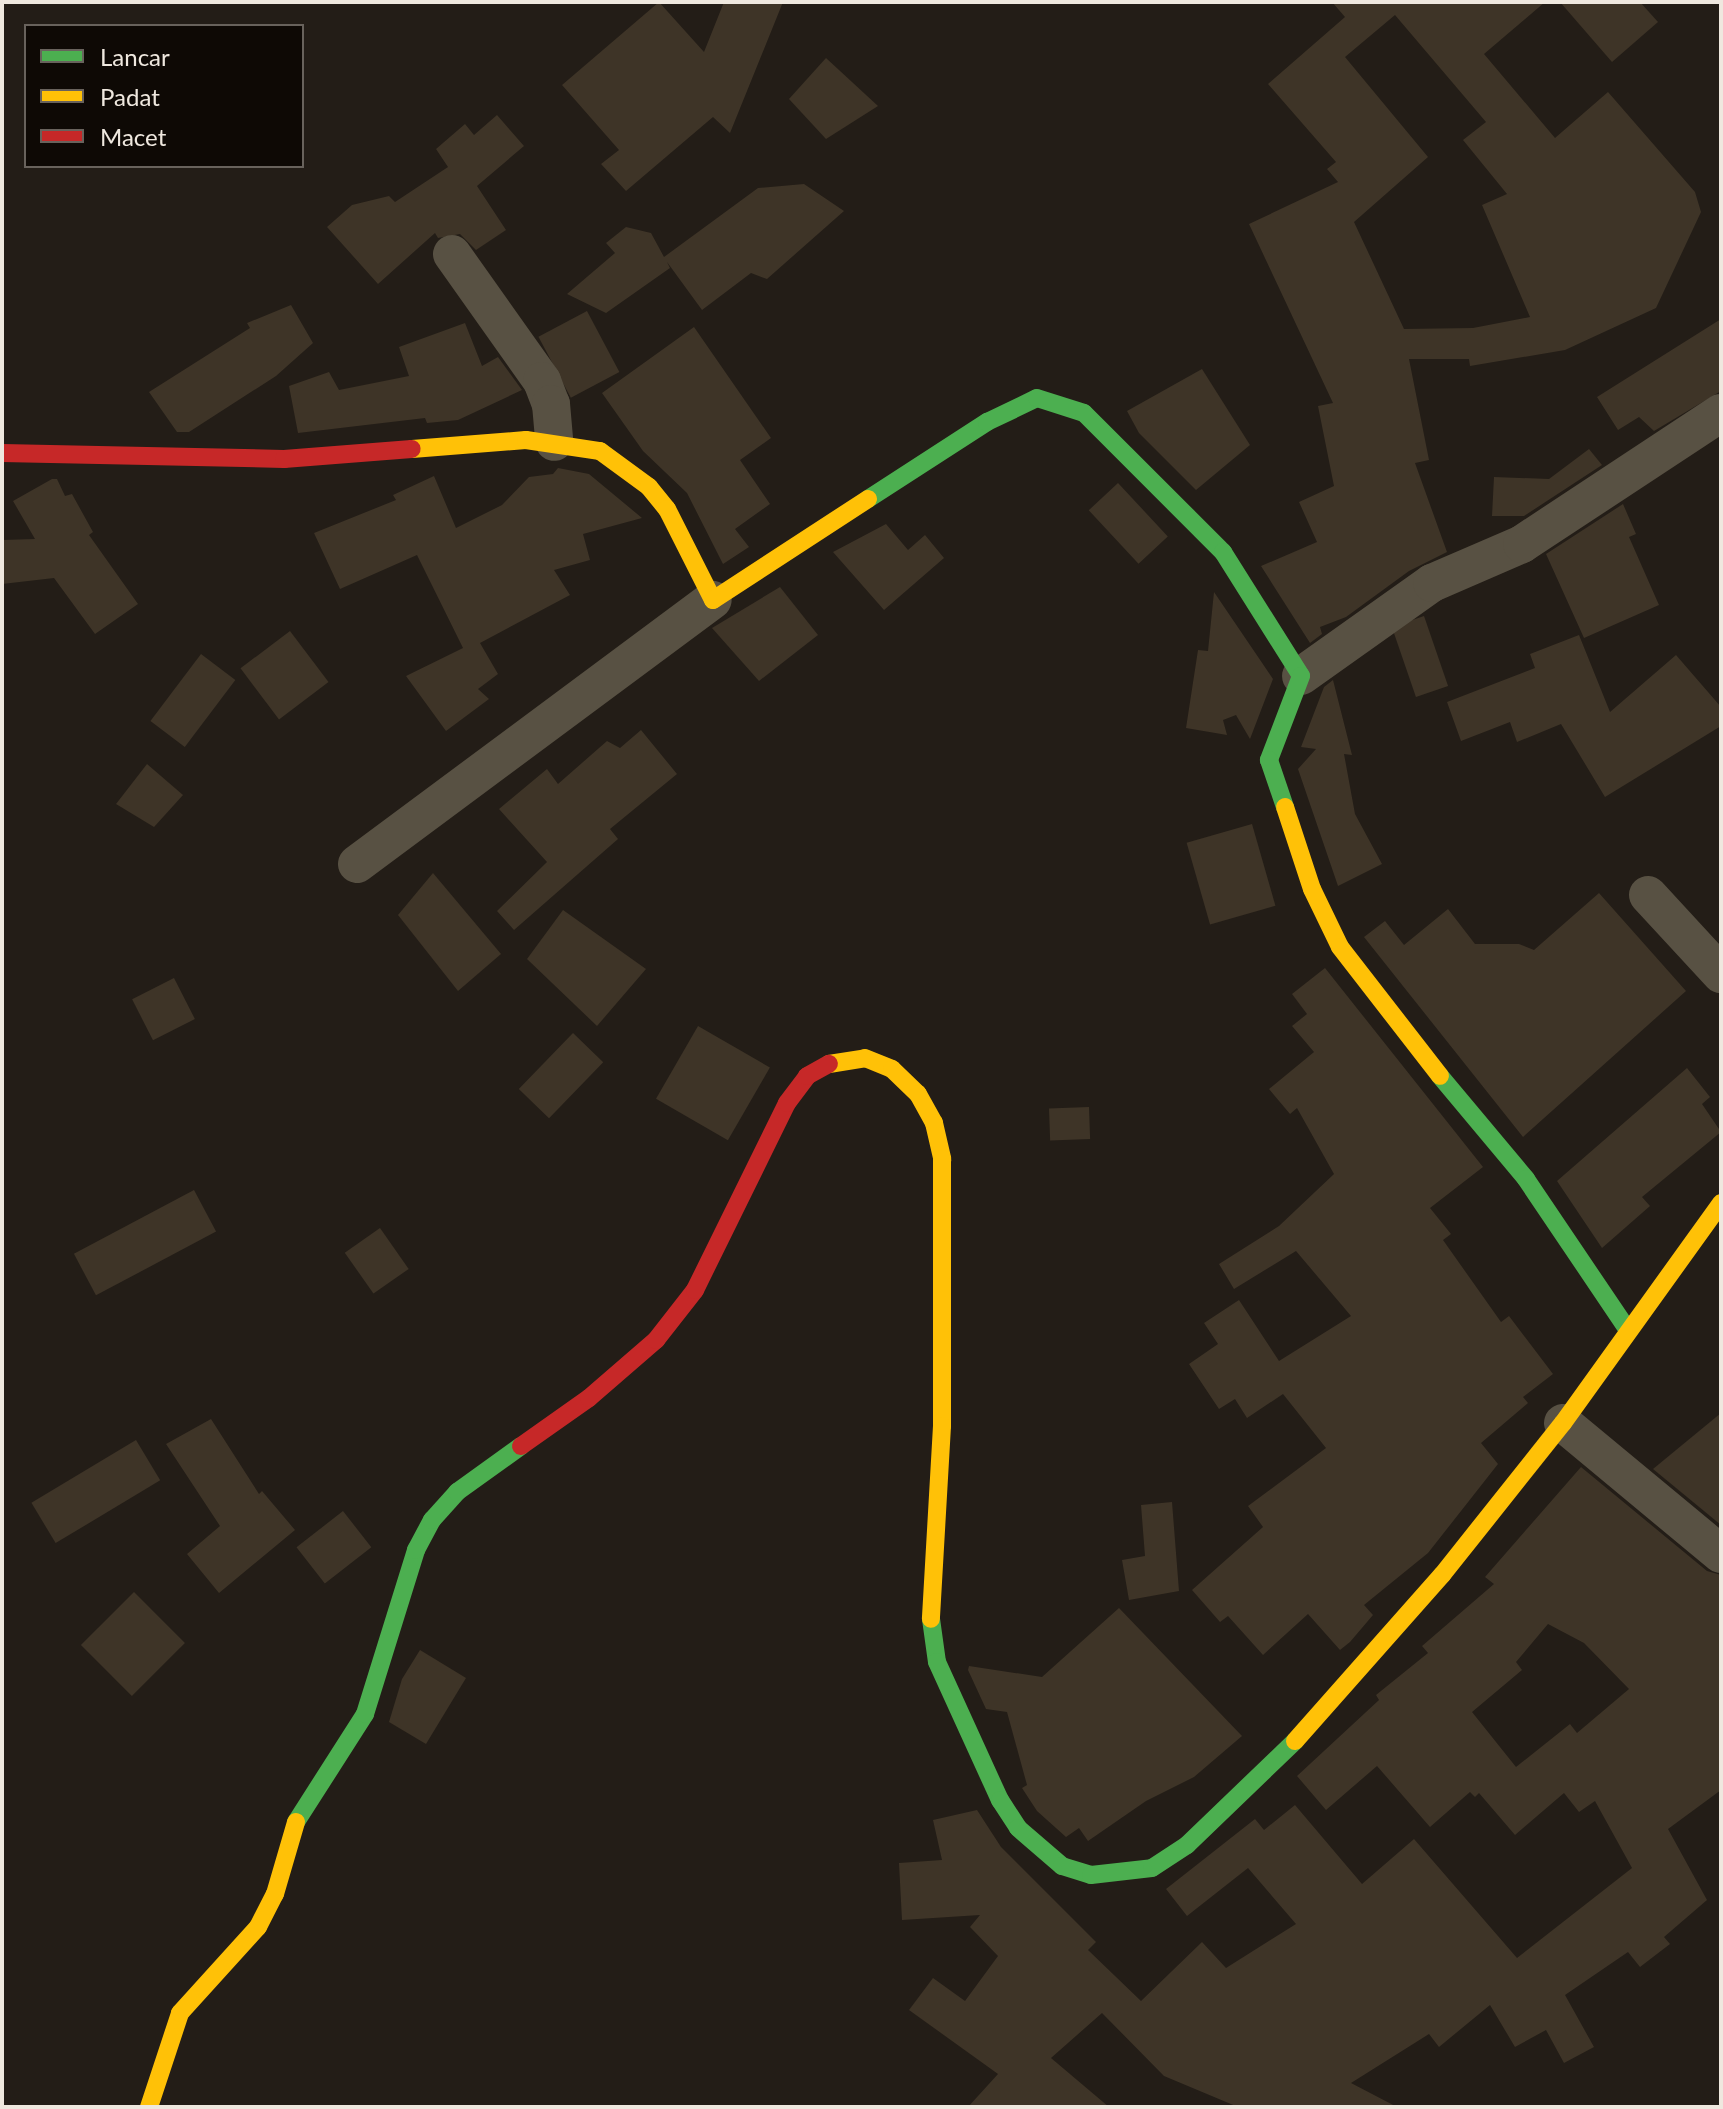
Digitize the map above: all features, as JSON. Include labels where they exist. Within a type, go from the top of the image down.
[{"type":"street","points":[[452,254],[542,381],[551,404],[554,442]]},
{"type":"street","points":[[357,864],[713,600],[987,422],[1037,398],[1084,413],[1223,552],[1301,676]]},
{"type":"street","points":[[1628,1330],[1526,1179],[1396,1023],[1340,947],[1312,889],[1269,760],[1301,676],[1432,583],[1522,544],[1721,413]]},
{"type":"street","points":[[2,453],[284,459],[554,442],[600,451],[649,487],[667,509],[713,600]]},
{"type":"street","points":[[1648,895],[1721,974]]},
{"type":"street","points":[[149,2107],[180,2013],[258,1927],[275,1894],[293,1827],[365,1714],[416,1550],[432,1520],[457,1492],[589,1398],[656,1340],[709,1267],[787,1103],[807,1076],[834,1061],[865,1058],[892,1069],[918,1094],[934,1123],[942,1159],[942,1426],[930,1632],[937,1662],[1000,1800],[1040,1850],[1062,1866],[1091,1875],[1124,1875],[1152,1868],[1187,1845],[1280,1758],[1381,1644],[1563,1423],[1721,1203]]},
{"type":"street","points":[[1563,1423],[1721,1554]]},
{"type":"building","points":[[659,2],[704,52],[724,2],[783,2],[730,133],[713,117],[626,191],[601,164],[619,150],[562,85]]},
{"type":"building","points":[[1332,2],[1545,2],[1484,54],[1555,138],[1608,92],[1695,192],[1701,212],[1656,308],[1565,350],[1470,366],[1469,359],[1409,359],[1429,460],[1415,463],[1447,552],[1409,571],[1346,617],[1320,627],[1322,634],[1310,643],[1261,566],[1317,542],[1299,502],[1334,486],[1318,406],[1333,403],[1249,224],[1338,182],[1327,169],[1336,162],[1268,84],[1345,17]],"holes":[[[1395,15],[1486,122],[1463,140],[1507,194],[1482,205],[1530,317],[1473,328],[1404,329],[1354,222],[1428,157],[1345,57]]]},
{"type":"building","points":[[1560,2],[1640,2],[1658,22],[1612,62]]},
{"type":"building","points":[[826,58],[878,106],[826,139],[789,99]]},
{"type":"building","points":[[497,115],[524,146],[477,186],[506,230],[476,250],[460,234],[438,238],[435,233],[378,284],[327,227],[352,205],[389,196],[395,202],[448,167],[436,149],[465,124],[474,135]]},
{"type":"building","points":[[804,184],[844,211],[767,279],[751,273],[702,310],[667,262],[670,268],[606,313],[567,294],[615,253],[606,243],[626,227],[651,233],[664,257],[758,188]]},
{"type":"building","points":[[291,305],[313,343],[276,376],[189,432],[177,432],[149,392],[250,328],[247,323]]},
{"type":"building","points":[[587,311],[619,372],[571,398],[538,337]]},
{"type":"building","points":[[1721,319],[1721,391],[1654,431],[1639,417],[1618,430],[1597,397]]},
{"type":"building","points":[[465,323],[482,366],[498,357],[522,390],[458,420],[427,423],[425,418],[298,433],[289,386],[329,372],[339,390],[409,376],[399,347]]},
{"type":"building","points":[[694,327],[771,438],[740,460],[770,504],[735,529],[749,547],[723,564],[687,493],[643,451],[602,393]]},
{"type":"building","points":[[1202,369],[1250,445],[1196,490],[1139,433],[1127,411]]},
{"type":"building","points":[[1589,449],[1602,465],[1524,516],[1492,516],[1494,477],[1549,479]]},
{"type":"building","points":[[558,468],[589,474],[642,518],[583,534],[590,560],[554,570],[570,595],[480,643],[498,674],[478,689],[489,699],[446,731],[406,676],[463,648],[417,555],[340,589],[314,533],[396,500],[393,495],[434,476],[456,528],[502,505],[529,477],[553,474]]},
{"type":"building","points":[[57,479],[65,496],[72,494],[93,532],[89,535],[138,604],[95,634],[54,578],[2,584],[2,540],[35,539],[13,501]]},
{"type":"building","points":[[1118,483],[1168,536],[1139,564],[1089,510]]},
{"type":"building","points":[[1623,504],[1636,534],[1629,537],[1659,605],[1584,638],[1546,554]]},
{"type":"building","points":[[886,524],[908,550],[925,535],[944,558],[884,610],[833,552]]},
{"type":"building","points":[[780,587],[818,635],[759,681],[712,628]]},
{"type":"building","points":[[1214,592],[1273,679],[1250,739],[1236,715],[1223,720],[1227,735],[1186,728],[1198,650],[1208,651]]},
{"type":"building","points":[[1424,616],[1448,686],[1416,697],[1392,627]]},
{"type":"building","points":[[290,631],[329,682],[279,719],[240,668]]},
{"type":"building","points":[[1579,635],[1610,712],[1676,655],[1721,707],[1721,726],[1605,797],[1561,724],[1517,742],[1510,722],[1461,741],[1447,702],[1535,668],[1530,654]]},
{"type":"building","points":[[201,654],[235,680],[185,747],[150,721]]},
{"type":"building","points":[[1333,680],[1352,755],[1344,754],[1355,814],[1382,864],[1338,886],[1298,769],[1316,749],[1301,747],[1324,687]]},
{"type":"building","points":[[641,730],[677,774],[610,829],[618,839],[514,930],[497,911],[547,862],[499,809],[547,769],[558,784],[607,741],[620,748]]},
{"type":"building","points":[[147,764],[183,795],[154,827],[116,804]]},
{"type":"building","points":[[1252,824],[1275,906],[1210,924],[1187,843]]},
{"type":"building","points":[[433,873],[501,954],[458,991],[398,915]]},
{"type":"building","points":[[1599,893],[1686,991],[1523,1137],[1364,937],[1385,921],[1404,945],[1448,909],[1475,944],[1519,944],[1534,950]]},
{"type":"building","points":[[563,910],[646,969],[597,1026],[527,959]]},
{"type":"building","points":[[1325,968],[1483,1167],[1430,1208],[1451,1234],[1443,1240],[1501,1322],[1509,1316],[1553,1374],[1523,1397],[1528,1403],[1481,1443],[1498,1464],[1428,1553],[1364,1605],[1373,1615],[1350,1642],[1340,1650],[1308,1614],[1263,1655],[1228,1616],[1220,1622],[1192,1590],[1263,1527],[1248,1506],[1326,1448],[1283,1394],[1247,1418],[1235,1399],[1219,1409],[1189,1364],[1218,1344],[1204,1323],[1239,1300],[1279,1361],[1351,1316],[1296,1251],[1234,1289],[1219,1264],[1279,1226],[1334,1174],[1297,1108],[1290,1114],[1269,1089],[1314,1052],[1292,1026],[1307,1014],[1292,994]]},
{"type":"building","points":[[174,978],[195,1019],[153,1040],[132,999]]},
{"type":"building","points":[[698,1026],[770,1068],[728,1140],[656,1099]]},
{"type":"building","points":[[573,1033],[603,1062],[549,1118],[519,1089]]},
{"type":"building","points":[[1687,1068],[1710,1097],[1702,1104],[1721,1132],[1642,1197],[1650,1206],[1602,1248],[1557,1181]]},
{"type":"building","points":[[1089,1107],[1090,1139],[1050,1140],[1049,1108]]},
{"type":"building","points":[[194,1190],[216,1231],[96,1295],[74,1254]]},
{"type":"building","points":[[380,1228],[409,1269],[373,1294],[345,1253]]},
{"type":"building","points":[[1721,1413],[1721,1525],[1653,1469]]},
{"type":"building","points":[[211,1419],[259,1494],[262,1491],[295,1530],[219,1593],[187,1554],[220,1526],[166,1444]]},
{"type":"building","points":[[136,1440],[160,1480],[56,1543],[31,1503]]},
{"type":"building","points":[[1581,1467],[1707,1571],[1721,1575],[1721,1790],[1668,1829],[1707,1900],[1664,1937],[1670,1944],[1640,1967],[1628,1952],[1565,1995],[1594,2047],[1564,2063],[1546,2030],[1515,2047],[1490,2005],[1439,2047],[1429,2034],[1351,2083],[1397,2107],[1238,2107],[1164,2076],[1102,2013],[1051,2058],[1109,2107],[968,2107],[998,2074],[909,2010],[933,1978],[965,2001],[998,1956],[970,1927],[980,1915],[902,1920],[899,1863],[942,1860],[933,1820],[977,1810],[1001,1847],[1096,1942],[1088,1950],[1141,2001],[1202,1942],[1226,1968],[1296,1924],[1248,1868],[1187,1916],[1166,1889],[1255,1819],[1264,1830],[1295,1805],[1362,1884],[1414,1839],[1517,1958],[1632,1868],[1595,1801],[1579,1812],[1564,1793],[1515,1835],[1479,1793],[1475,1797],[1470,1792],[1430,1827],[1377,1766],[1326,1810],[1297,1776],[1379,1700],[1376,1695],[1428,1653],[1422,1646],[1494,1584],[1485,1577]],"holes":[[[1548,1624],[1584,1643],[1629,1689],[1577,1733],[1570,1724],[1516,1767],[1472,1712],[1522,1670],[1516,1662]]]},
{"type":"building","points":[[1172,1502],[1179,1591],[1129,1600],[1122,1560],[1145,1556],[1141,1505]]},
{"type":"building","points":[[343,1511],[371,1547],[325,1584],[297,1547]]},
{"type":"building","points":[[134,1592],[185,1643],[132,1696],[81,1645]]},
{"type":"building","points":[[1119,1608],[1242,1736],[1194,1777],[1146,1801],[1088,1841],[1079,1828],[1066,1837],[1037,1811],[1022,1788],[1027,1785],[1007,1712],[986,1709],[968,1670],[969,1666],[1042,1677]]},
{"type":"building","points":[[420,1650],[466,1678],[426,1744],[389,1722],[402,1679]]},
{"type":"traffic: fast","points":[[868,499],[987,422],[1037,398],[1084,413],[1223,552],[1301,676],[1269,760],[1285,807]]},
{"type":"traffic: fast","points":[[1440,1076],[1526,1179],[1628,1330]]},
{"type":"traffic: fast","points":[[296,1822],[365,1714],[416,1550],[432,1520],[457,1492],[521,1446]]},
{"type":"traffic: fast","points":[[931,1619],[937,1662],[1000,1800],[1018,1828],[1062,1866],[1091,1875],[1152,1868],[1187,1845],[1295,1741]]},
{"type":"traffic: slow","points":[[412,449],[526,440],[600,451],[649,487],[667,509],[713,600],[868,499]]},
{"type":"traffic: slow","points":[[1285,807],[1312,889],[1340,947],[1440,1076]]},
{"type":"traffic: slow","points":[[829,1064],[865,1058],[892,1069],[918,1094],[934,1123],[942,1159],[942,1426],[931,1619]]},
{"type":"traffic: slow","points":[[1295,1741],[1442,1575],[1563,1423],[1721,1203]]},
{"type":"traffic: slow","points":[[149,2107],[180,2013],[258,1927],[275,1894],[296,1822]]},
{"type":"traffic: jam","points":[[2,453],[284,459],[412,449]]},
{"type":"traffic: jam","points":[[521,1446],[589,1398],[656,1340],[695,1290],[787,1103],[807,1076],[829,1064]]}]
